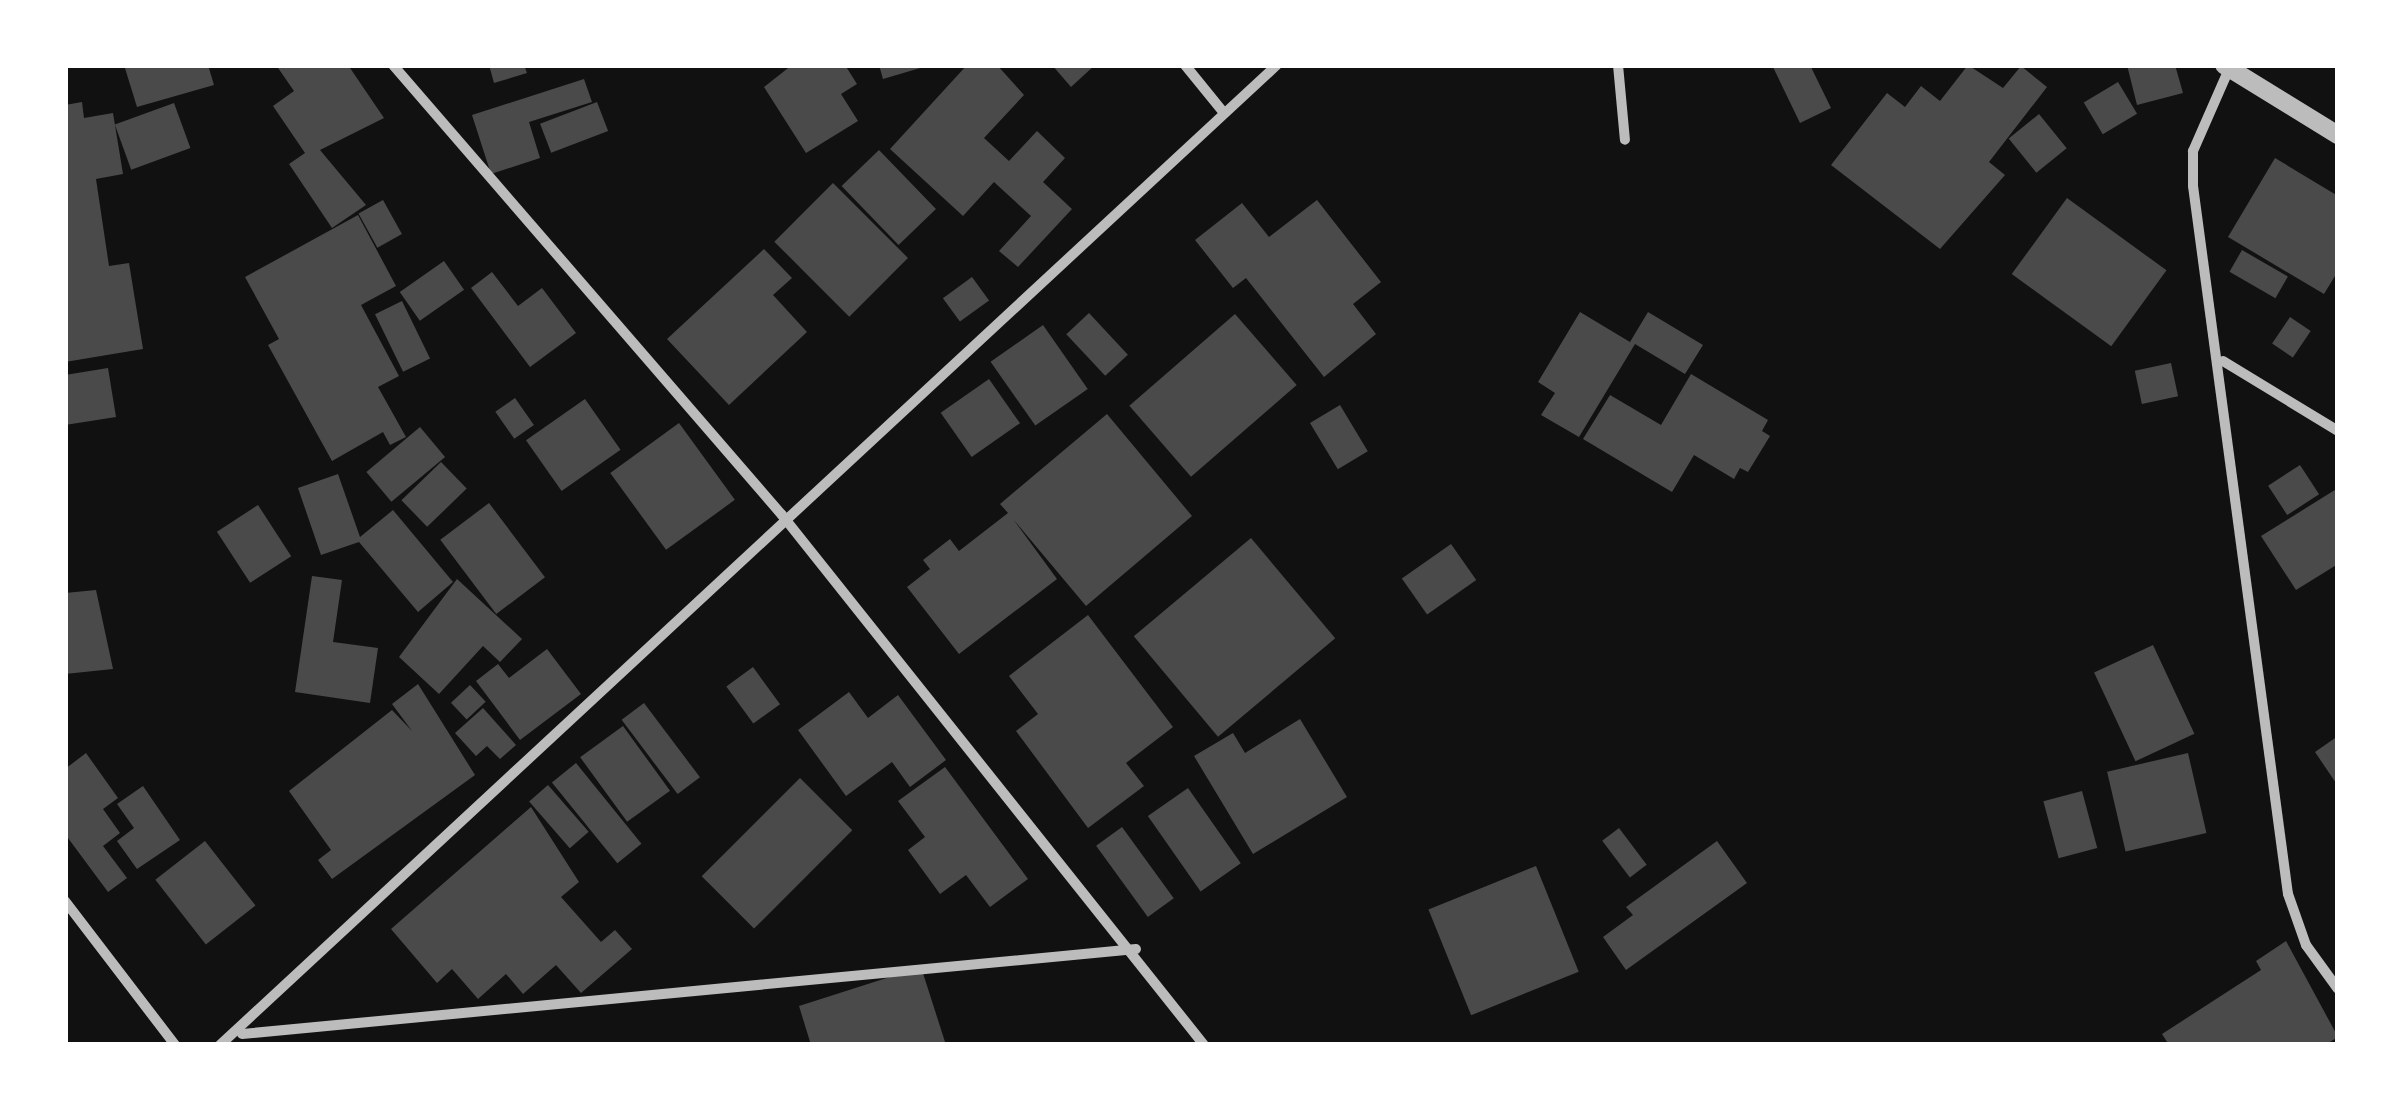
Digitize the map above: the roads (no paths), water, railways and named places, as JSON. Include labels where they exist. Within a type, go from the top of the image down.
[{"type":"street","points":[[392,65],[782,515],[1136,949],[1204,1045]]},
{"type":"street","points":[[1185,65],[1224,113]]},
{"type":"street","points":[[220,1045],[242,1034],[782,515],[1277,65]]},
{"type":"street","points":[[1618,65],[1625,140]]},
{"type":"street","points":[[2338,135],[2227,67],[2194,151],[2193,186],[2223,361],[2288,894],[2306,944],[2338,989]]},
{"type":"street","points":[[2223,361],[2338,431]]},
{"type":"street","points":[[65,901],[176,1045]]},
{"type":"street","points":[[242,1034],[1136,949]]}]
